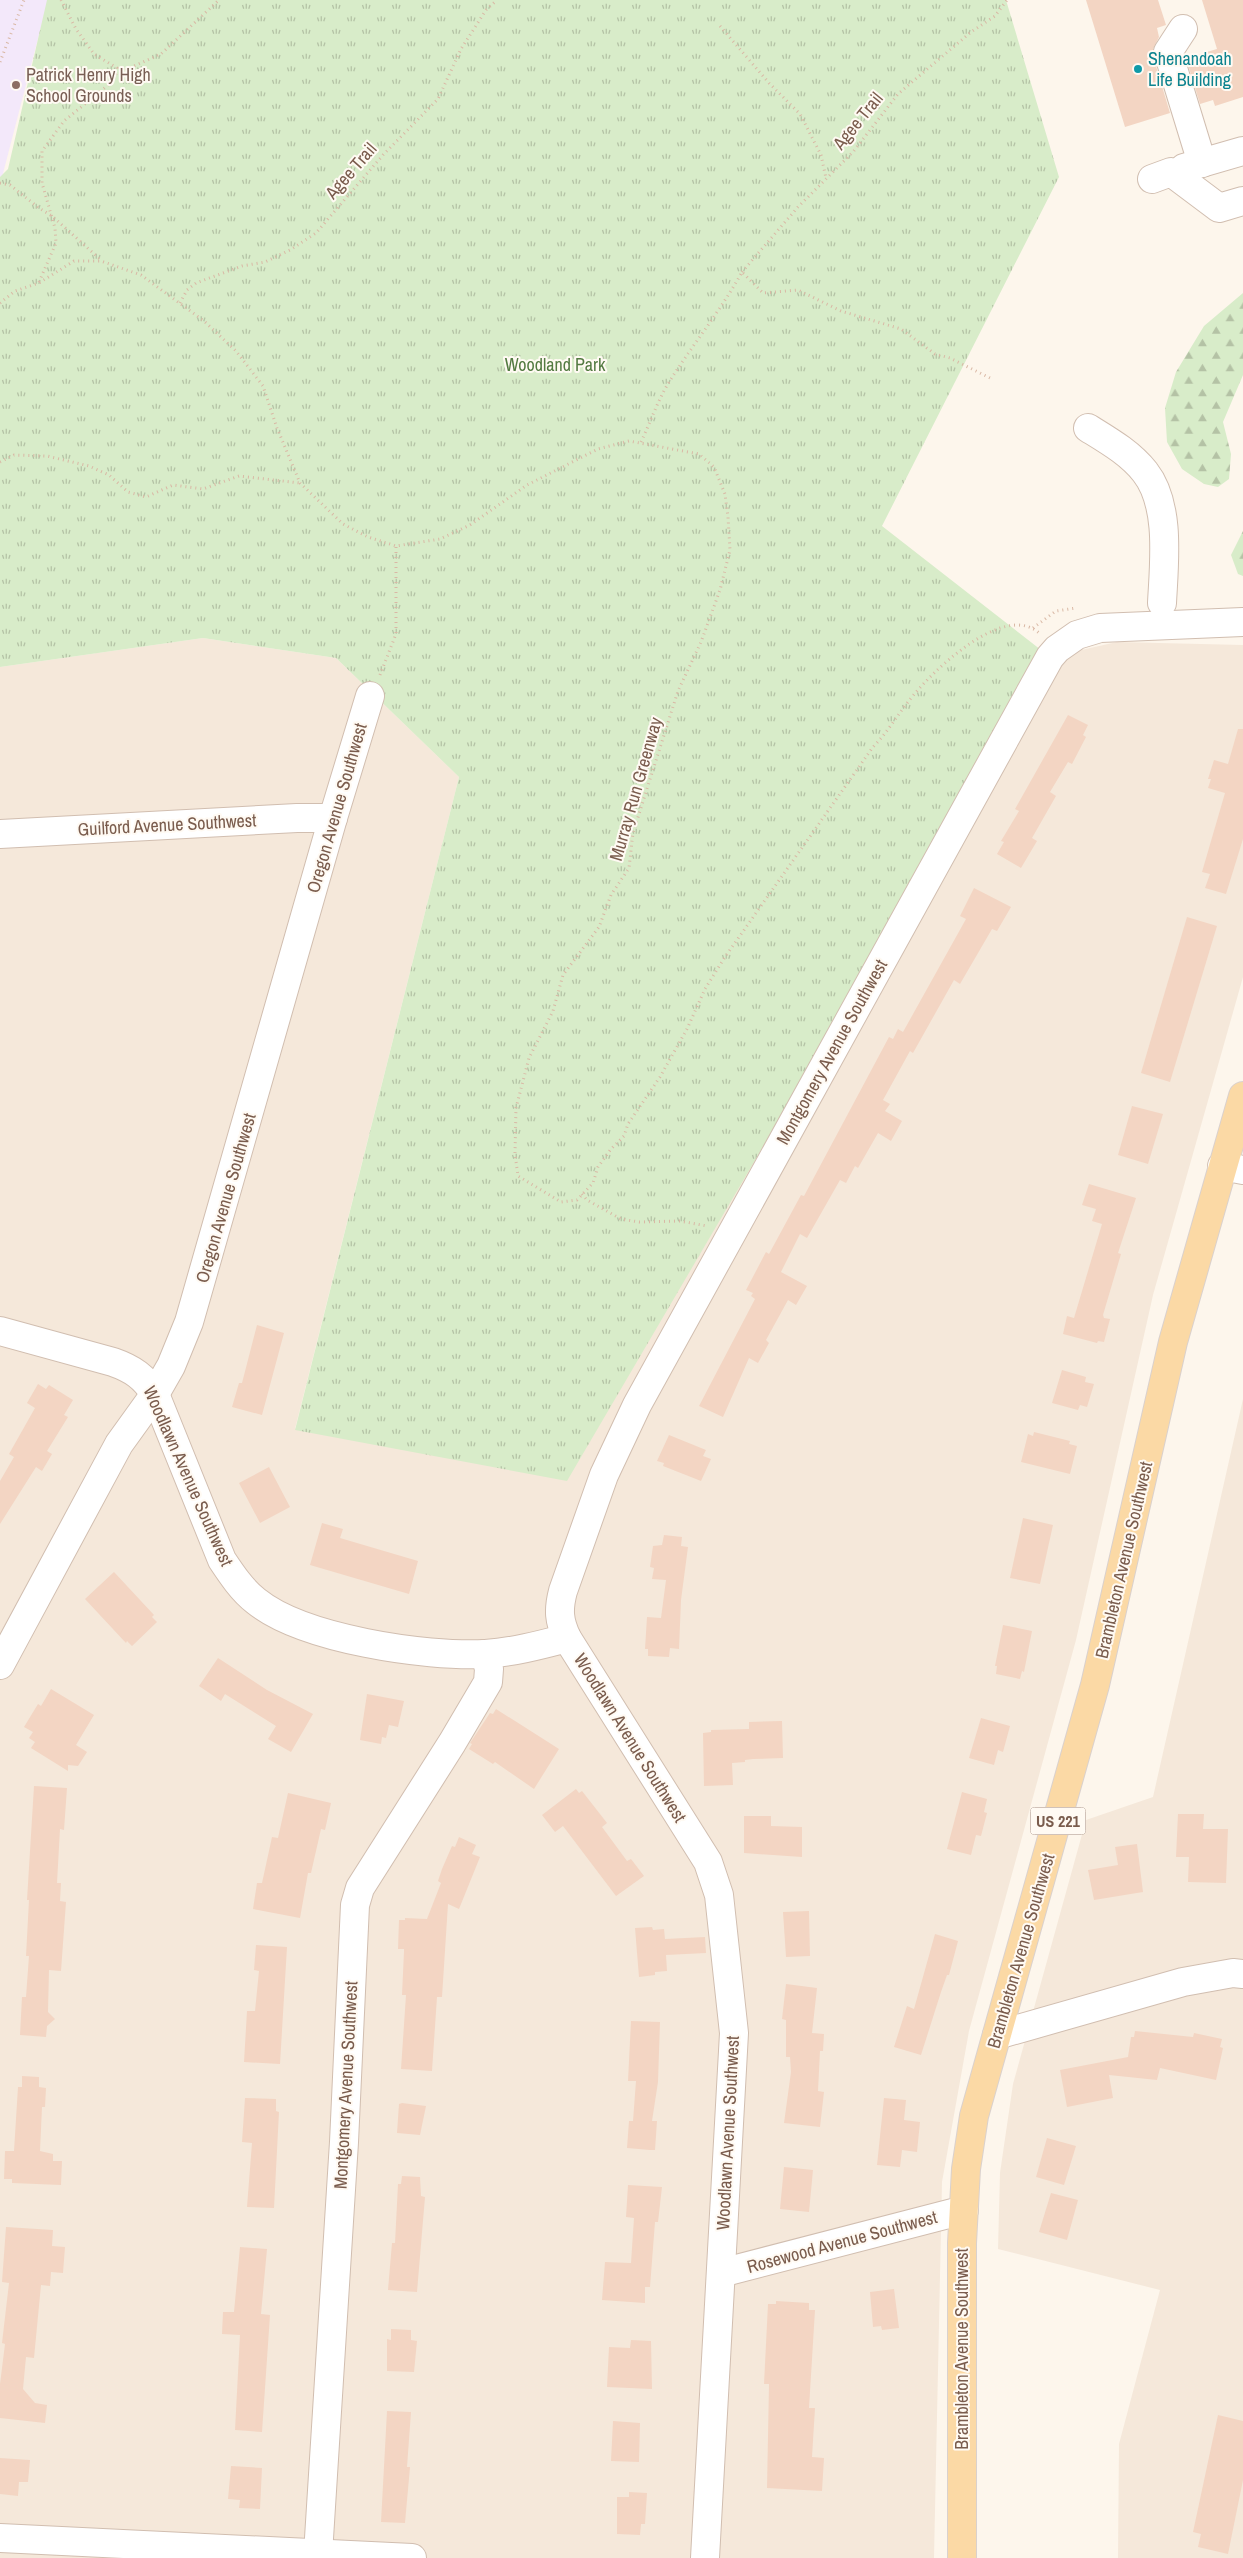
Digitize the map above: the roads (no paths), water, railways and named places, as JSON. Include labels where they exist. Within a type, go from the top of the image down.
[{"type":"main road","name":"Brambleton Avenue Southwest","points":[[962,2558],[964,2210],[966,2168],[974,2116],[1095,1685],[1174,1342],[1233,1168],[1243,1096]]},
{"type":"street","points":[[1183,29],[1168,52],[1202,163]]},
{"type":"street","points":[[1243,151],[1162,175],[1219,208],[1243,202]]},
{"type":"street","points":[[1088,428],[1117,446],[1135,462],[1146,474],[1154,491],[1161,510],[1164,536],[1162,603]]},
{"type":"street","name":"Montgomery Avenue Southwest","points":[[567,1638],[560,1624],[559,1609],[604,1475],[637,1405],[1057,649],[1077,636],[1100,628],[1243,622]]},
{"type":"street","name":"Oregon Avenue Southwest","points":[[0,1665],[119,1444],[155,1394],[171,1366],[200,1290],[333,818],[370,696]]},
{"type":"street","name":"Guilford Avenue Southwest","points":[[0,834],[297,818],[333,818]]},
{"type":"street","name":"Woodlawn Avenue Southwest","points":[[0,1331],[130,1368],[144,1378],[155,1394],[188,1471],[215,1545],[235,1579],[255,1600],[279,1616],[306,1627],[374,1644],[443,1653],[485,1654],[528,1649],[567,1638],[708,1862],[719,1895],[734,2033],[705,2558]]},
{"type":"street","name":"Montgomery Avenue Southwest","points":[[318,2554],[344,2142],[355,1906],[360,1888],[452,1743],[488,1682],[489,1668],[485,1654]]},
{"type":"street","points":[[997,2035],[1183,1982],[1233,1973],[1243,1974]]},
{"type":"street","name":"Rosewood Avenue Southwest","points":[[721,2273],[964,2210]]},
{"type":"street","points":[[0,2538],[412,2558]]},
{"type":"place","name":"Shenandoah Life Building","points":[[1138,69]]},
{"type":"place","name":"Patrick Henry High School Grounds","points":[[16,85]]},
{"type":"park label","name":"Woodland Park","points":[[555,365]]}]
